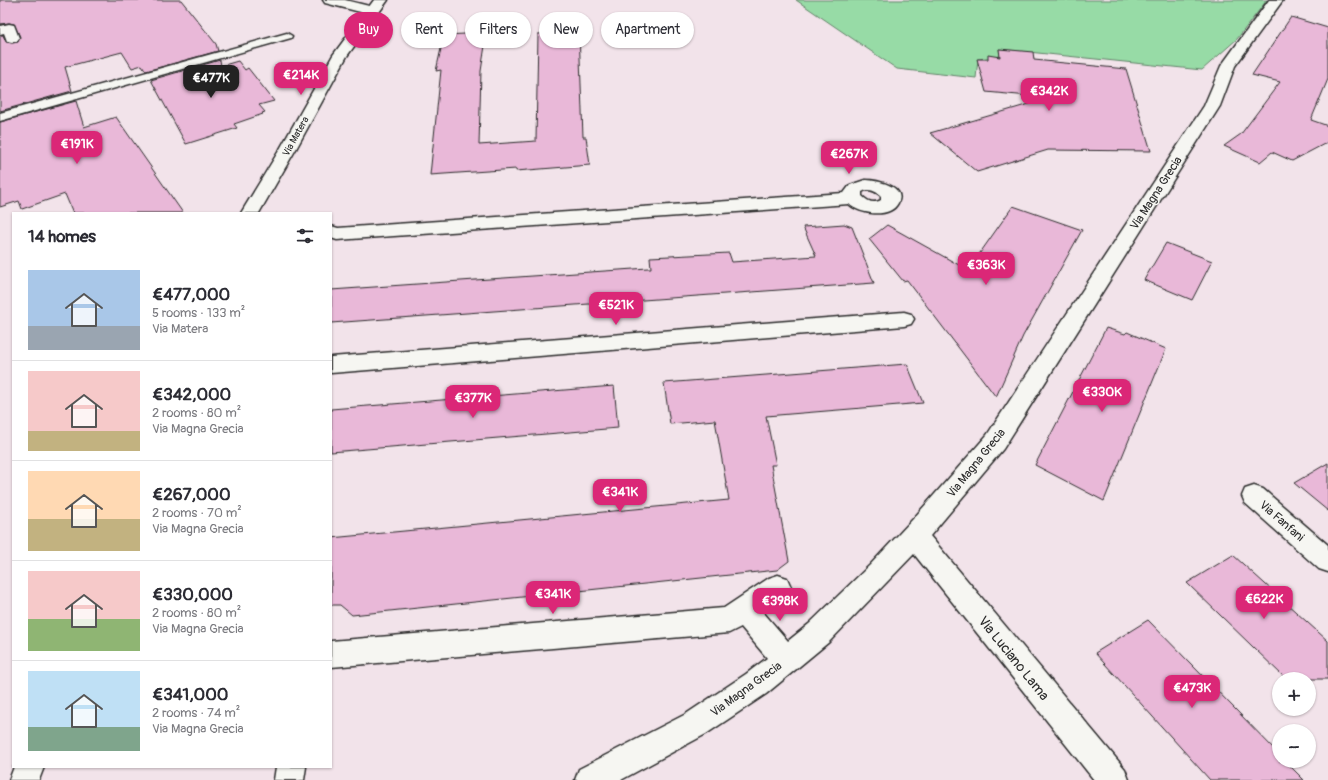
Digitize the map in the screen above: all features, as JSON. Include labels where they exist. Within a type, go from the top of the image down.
[{"type":"street","points":[[330,0],[377,6]]},
{"type":"street","name":"Via Magna Grecia","points":[[590,780],[696,724],[756,684],[819,633],[879,573],[914,535],[995,442],[1212,106],[1228,66],[1276,0]]},
{"type":"street","name":"Via Matera","points":[[251,212],[288,149],[340,55],[377,6]]},
{"type":"street","points":[[0,30],[8,28],[12,38]]},
{"type":"street","points":[[332,232],[337,234],[854,198]]},
{"type":"street","points":[[332,365],[904,319]]},
{"type":"street","name":"Via Fanfani","points":[[1254,496],[1328,560]]},
{"type":"street","name":"Via Luciano Lama","points":[[914,535],[1114,780]]},
{"type":"street","points":[[332,654],[729,620],[778,587]]},
{"type":"street","points":[[743,610],[786,659]]},
{"type":"street","points":[[24,780],[29,768]]},
{"type":"street","points":[[289,780],[291,768]]},
{"type":"lane","points":[[0,117],[287,36]]},
{"type":"green space","points":[[796,0],[1267,0],[1237,39],[1202,70],[999,49],[1000,56],[978,59],[976,78],[897,69]]},
{"type":"building","points":[[0,0],[181,0],[216,44],[218,51],[146,71],[142,65],[132,68],[122,52],[65,67],[72,91],[0,111],[0,35],[3,35],[6,42],[12,43],[18,42],[20,37],[14,24],[0,24]]},
{"type":"building","points":[[1291,17],[1328,28],[1328,79],[1311,120],[1328,126],[1328,142],[1292,161],[1272,152],[1260,162],[1224,146],[1241,134],[1280,82],[1252,75]]},
{"type":"building","points":[[457,34],[465,34],[465,48],[485,48],[481,71],[479,145],[536,141],[538,34],[539,48],[580,48],[583,137],[586,137],[590,165],[516,171],[516,169],[430,175],[441,70],[436,71],[441,48],[457,48]]},
{"type":"building","points":[[999,49],[1033,52],[1034,60],[1126,69],[1151,151],[1048,150],[977,172],[930,133],[1050,98],[986,92],[977,59],[988,59],[988,55],[1000,57]]},
{"type":"building","points":[[220,60],[221,66],[238,61],[245,70],[248,68],[274,101],[259,105],[265,112],[234,124],[237,128],[186,144],[151,80]]},
{"type":"building","points":[[76,101],[84,127],[116,117],[182,212],[73,212],[65,194],[22,209],[19,201],[0,207],[0,122]]},
{"type":"building","points":[[1013,206],[1082,230],[1023,336],[996,397],[907,280],[903,281],[869,239],[887,225],[968,270]]},
{"type":"building","points":[[844,224],[852,227],[874,283],[332,323],[332,290],[651,268],[650,257],[729,253],[732,262],[816,256],[803,227]]},
{"type":"building","points":[[1166,243],[1212,261],[1192,300],[1144,280]]},
{"type":"building","points":[[1106,328],[1125,334],[1127,332],[1166,349],[1104,501],[1035,465]]},
{"type":"building","points":[[907,364],[923,403],[766,416],[776,465],[771,465],[789,561],[777,570],[352,615],[340,605],[332,605],[332,538],[729,500],[715,420],[670,424],[664,383]]},
{"type":"building","points":[[614,386],[618,428],[332,452],[332,409]]},
{"type":"building","points":[[1328,463],[1328,511],[1294,483]]},
{"type":"building","points":[[1233,555],[1328,641],[1328,679],[1316,679],[1316,672],[1279,672],[1187,583]]},
{"type":"building","points":[[1148,620],[1272,747],[1272,768],[1292,768],[1304,780],[1210,780],[1095,653]]}]
